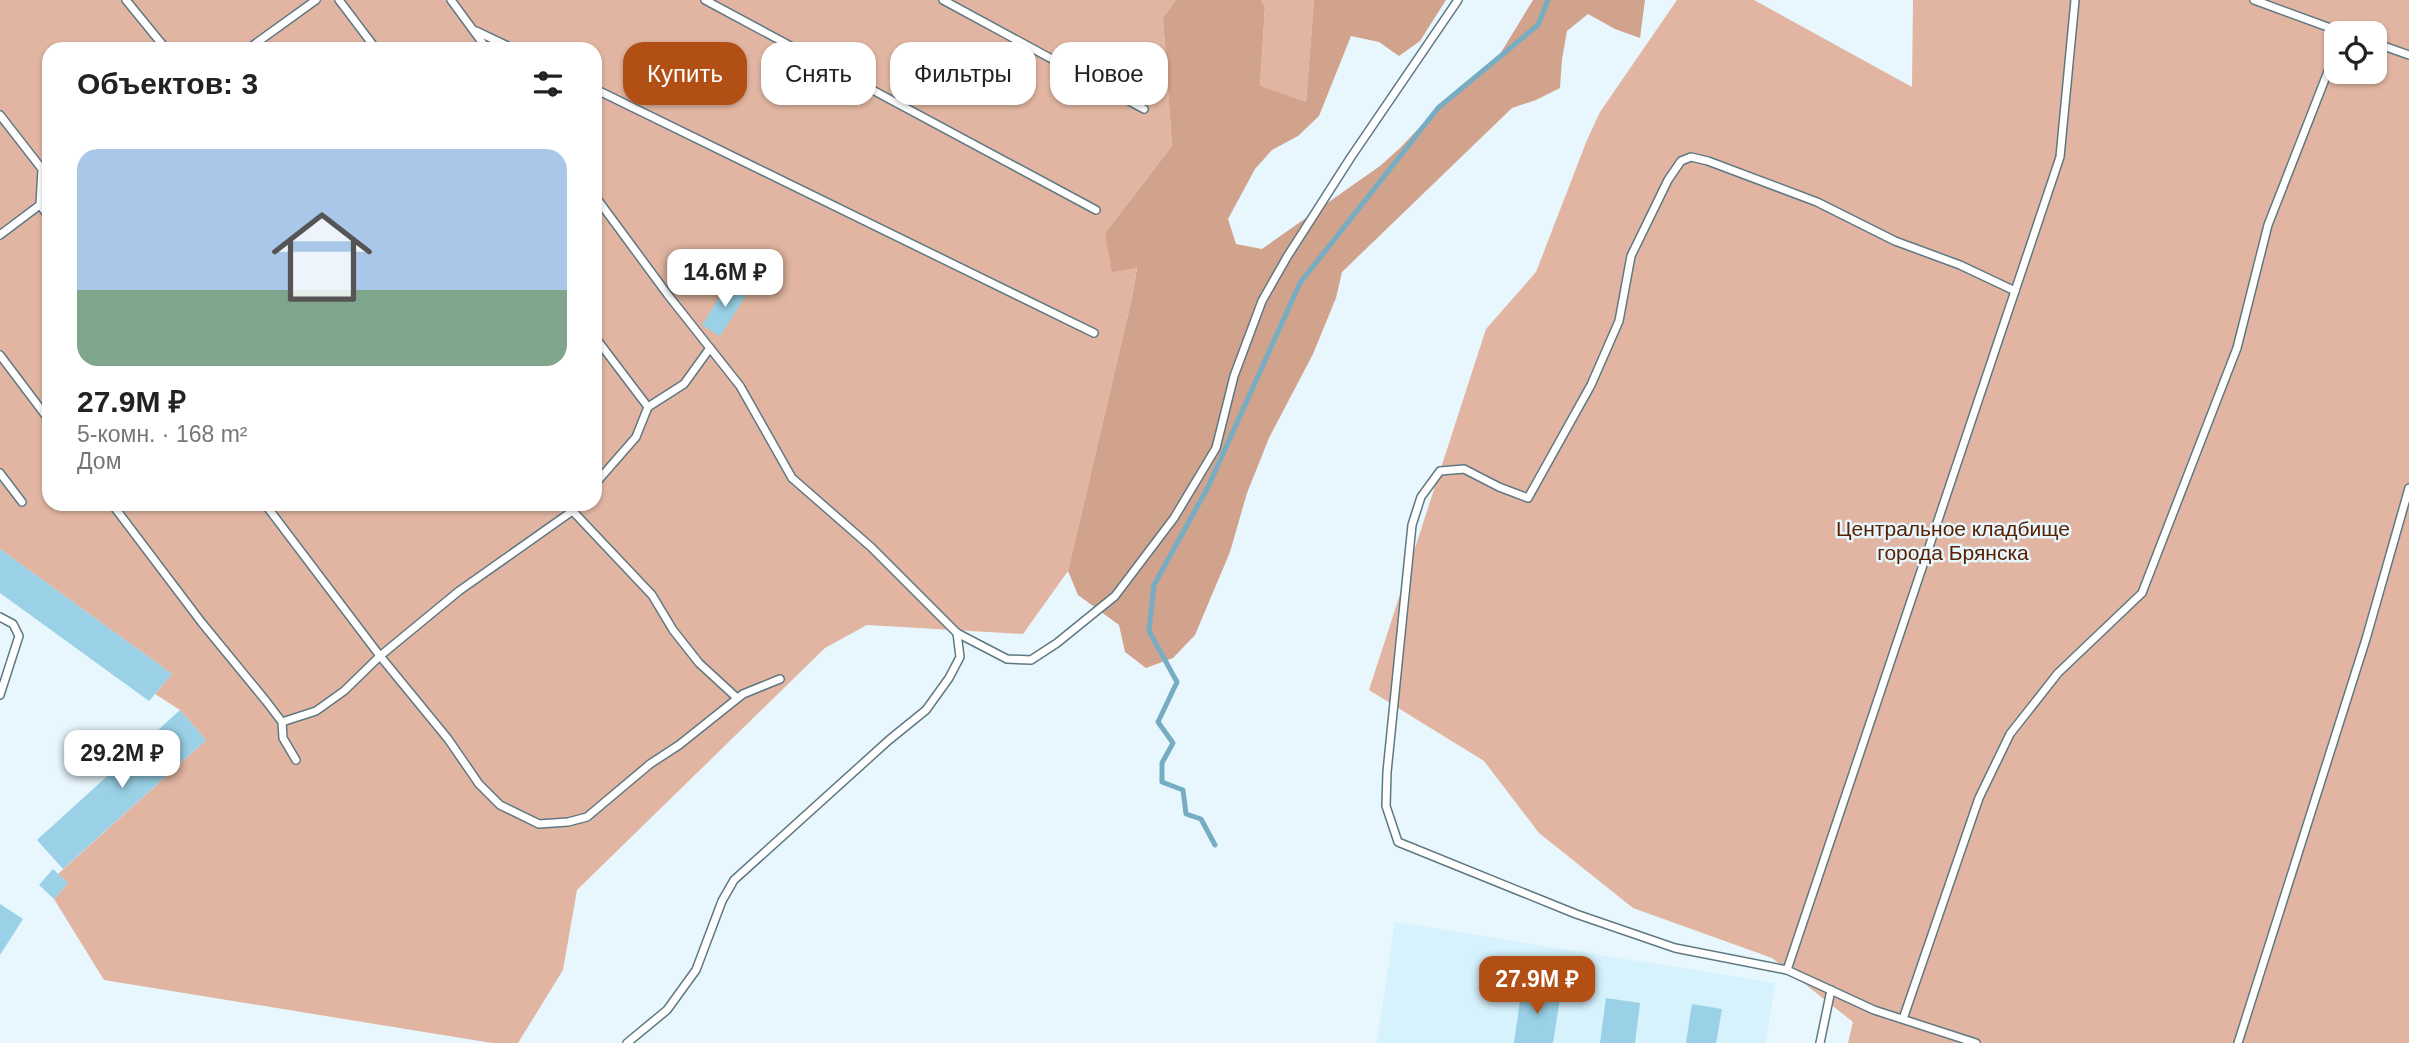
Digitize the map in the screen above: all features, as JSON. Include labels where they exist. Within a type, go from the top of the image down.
[{"type":"lane","points":[[126,0],[160,42]]},
{"type":"lane","points":[[258,42],[316,0]]},
{"type":"lane","points":[[339,0],[371,42]]},
{"type":"lane","points":[[451,0],[482,42]]},
{"type":"lane","points":[[705,0],[1096,210]]},
{"type":"lane","points":[[943,0],[1144,109]]},
{"type":"lane","points":[[602,205],[740,386],[792,478],[871,547],[957,633],[1007,659],[1031,660],[1057,643],[1115,596],[1174,518],[1216,448],[1234,376],[1262,301],[1287,257],[1458,0]]},
{"type":"lane","points":[[1787,970],[2060,157],[2075,0]]},
{"type":"lane","points":[[2254,0],[2324,26]]},
{"type":"lane","points":[[472,29],[499,42]]},
{"type":"lane","points":[[2387,47],[2409,55]]},
{"type":"lane","points":[[1903,1019],[1979,798],[2010,734],[2058,673],[2142,593],[2236,348],[2268,225],[2324,82]]},
{"type":"lane","points":[[602,92],[1094,333]]},
{"type":"lane","points":[[0,115],[42,169],[42,208]]},
{"type":"lane","points":[[1976,1043],[1874,1010],[1787,970],[1675,948],[1576,914],[1398,842],[1386,806],[1387,772],[1412,525],[1421,497],[1440,471],[1464,469],[1528,498],[1591,385],[1619,321],[1631,257],[1668,180],[1681,161],[1691,157],[1708,161],[1817,202],[1895,241],[1961,265],[2015,291]]},
{"type":"lane","points":[[0,234],[40,205]]},
{"type":"lane","points":[[602,346],[648,407]]},
{"type":"lane","points":[[602,476],[636,437],[648,407],[684,384],[710,348]]},
{"type":"lane","points":[[0,355],[42,411]]},
{"type":"lane","points":[[0,473],[22,502]]},
{"type":"lane","points":[[2238,1043],[2366,639],[2409,488]]},
{"type":"lane","points":[[117,511],[202,624],[282,722],[283,738],[296,760]]},
{"type":"lane","points":[[270,511],[380,656],[449,739],[479,784],[500,805],[539,824],[568,822],[587,817],[650,764],[679,745],[737,698],[780,679]]},
{"type":"lane","points":[[282,722],[316,711],[344,691],[380,656],[459,591],[571,512],[652,595],[673,630],[699,663],[737,698]]},
{"type":"lane","points":[[0,617],[13,624],[19,636],[0,695]]},
{"type":"lane","points":[[627,1043],[667,1010],[696,970],[722,901],[734,880],[926,710],[960,657],[957,633]]},
{"type":"lane","points":[[1820,1043],[1832,990]]},
{"type":"shaded area","points":[[1176,0],[1261,0],[1265,7],[1260,86],[1306,102],[1314,0],[1446,0],[1420,41],[1399,56],[1379,42],[1351,36],[1319,116],[1298,136],[1272,150],[1255,169],[1228,219],[1236,244],[1262,249],[1380,166],[1400,148],[1438,108],[1500,54],[1533,0],[1645,0],[1640,38],[1615,29],[1588,14],[1567,31],[1560,88],[1512,108],[1342,272],[1336,298],[1313,354],[1269,438],[1247,493],[1230,552],[1195,635],[1173,658],[1146,668],[1125,652],[1119,625],[1078,595],[1068,571],[1137,268],[1112,272],[1105,233],[1172,146],[1168,42],[1165,42],[1163,18]]},
{"type":"shaded area","points":[[1395,922],[1775,983],[1766,1043],[1377,1043]]},
{"type":"green space","points":[[0,0],[1176,0],[1163,18],[1165,42],[1050,42],[1050,105],[1168,105],[1168,89],[1172,146],[1105,233],[1137,267],[1068,571],[1023,634],[867,625],[825,648],[577,890],[563,970],[518,1043],[492,1043],[104,980],[54,899],[68,883],[58,874],[206,740],[180,710],[155,694],[172,674],[0,549]]},
{"type":"green space","points":[[1261,0],[1314,0],[1306,102],[1260,87],[1265,7]]},
{"type":"green space","name":"Центральное кладбище города Брянска","points":[[1677,0],[1754,0],[1912,87],[1913,0],[2409,0],[2409,1043],[1848,1043],[1853,1022],[1772,958],[1633,908],[1539,833],[1484,761],[1369,690],[1486,329],[1536,272],[1600,112]]},
{"type":"building","points":[[729,282],[747,294],[720,336],[702,325]]},
{"type":"building","points":[[0,549],[172,674],[149,701],[0,593]]},
{"type":"building","points":[[180,710],[206,740],[63,869],[37,840]]},
{"type":"building","points":[[53,869],[68,883],[54,899],[39,885]]},
{"type":"building","points":[[0,904],[23,919],[0,955]]},
{"type":"building","points":[[1522,986],[1561,992],[1553,1043],[1514,1043]]},
{"type":"building","points":[[1606,998],[1640,1003],[1635,1043],[1600,1043]]},
{"type":"building","points":[[1692,1004],[1722,1009],[1716,1043],[1686,1043]]},
{"type":"waterway","points":[[1215,845],[1201,819],[1186,814],[1183,790],[1162,782],[1162,763],[1173,743],[1158,722],[1177,682],[1149,631],[1154,585],[1208,487],[1300,283],[1438,108],[1538,25],[1548,0]]}]
